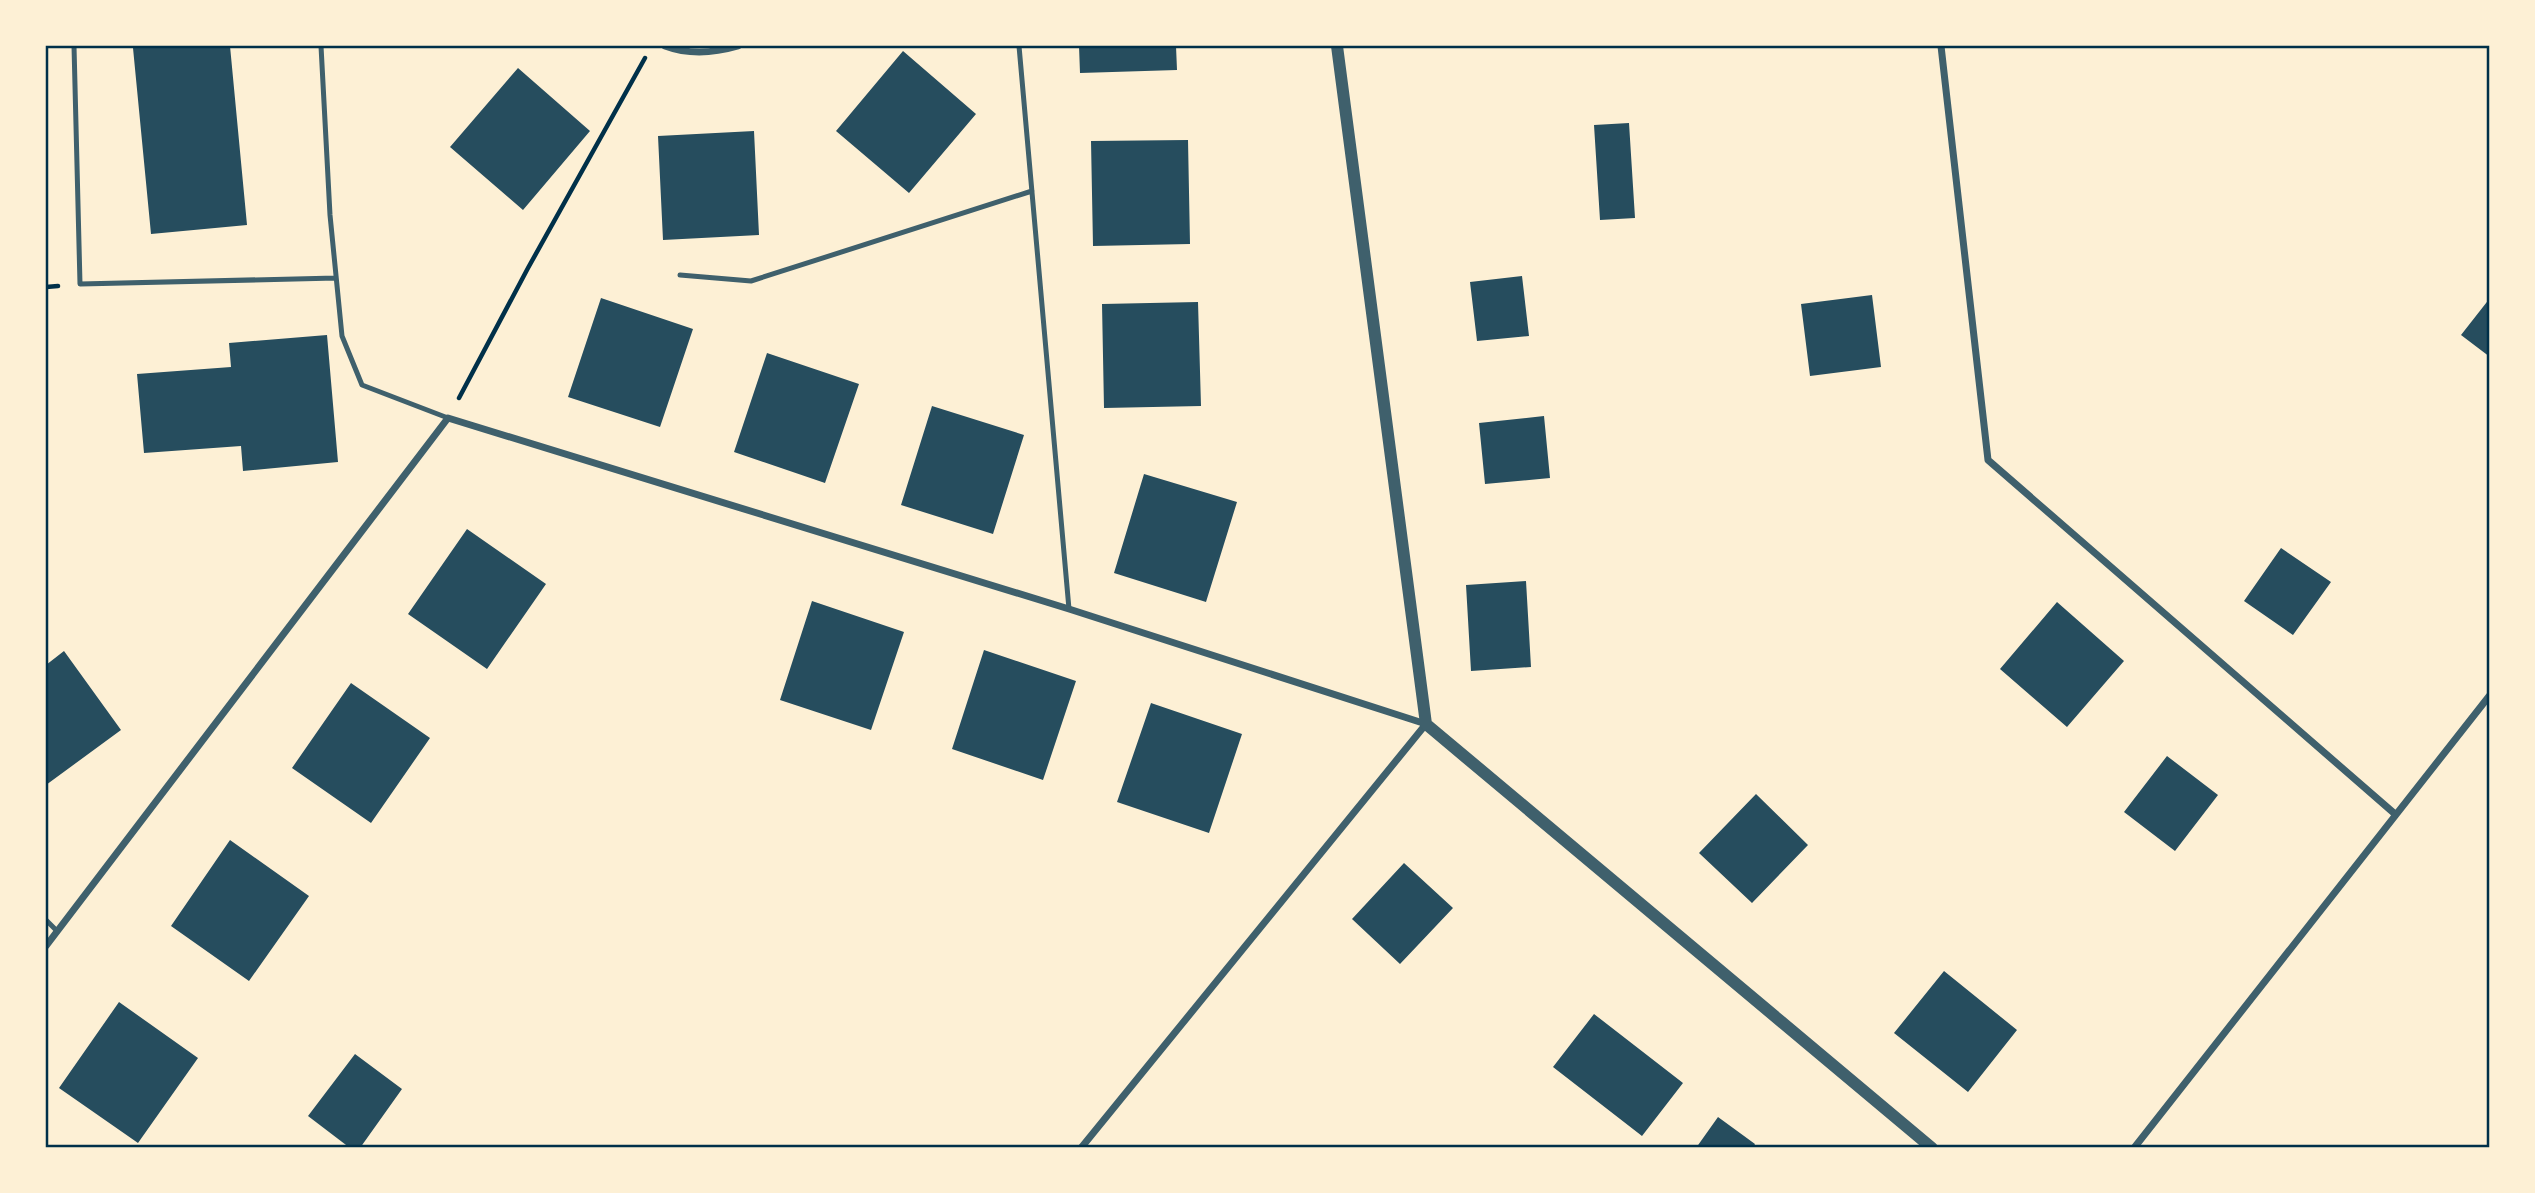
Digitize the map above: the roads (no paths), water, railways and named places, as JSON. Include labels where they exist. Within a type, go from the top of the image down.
[{"type":"street","points":[[665,46],[677,50],[716,52],[738,46]]},
{"type":"street","points":[[1081,1147],[1426,724],[1337,46]]},
{"type":"street","points":[[1941,46],[1988,460],[2395,814]]},
{"type":"street","points":[[46,946],[191,754],[303,612],[448,418],[1069,609],[1426,724],[1932,1147]]},
{"type":"street","points":[[2134,1147],[2490,695]]},
{"type":"lane","points":[[74,46],[80,284],[336,278]]},
{"type":"lane","points":[[321,46],[342,336],[362,385],[448,418]]},
{"type":"lane","points":[[1019,46],[1069,609]]},
{"type":"lane","points":[[680,275],[751,281],[1032,191]]},
{"type":"lane","points":[[46,920],[57,931]]}]
